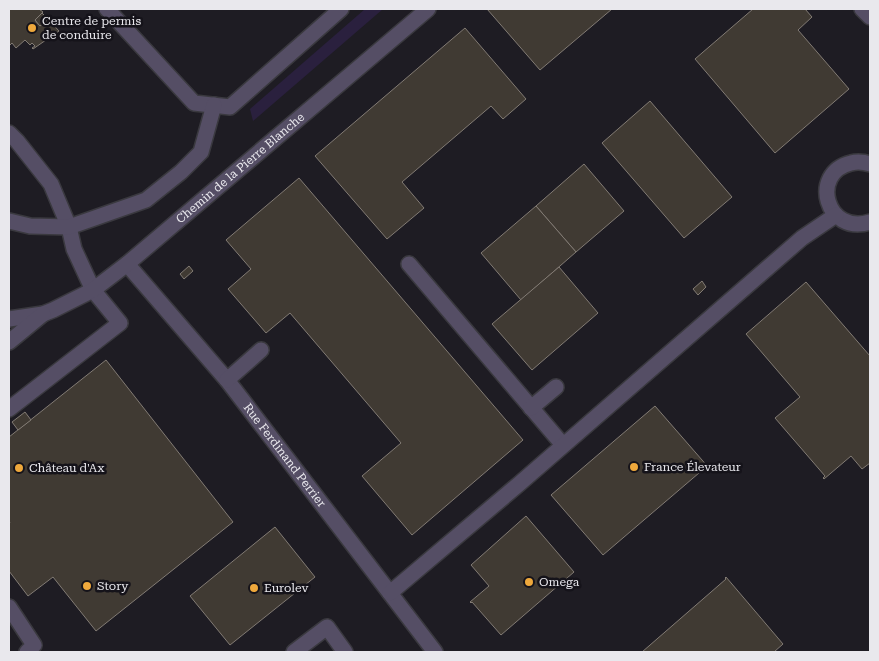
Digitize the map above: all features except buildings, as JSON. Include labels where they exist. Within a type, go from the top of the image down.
[{"type":"street","points":[[108,9],[194,103],[230,107],[342,9]]},
{"type":"street","name":"Chemin de la Pierre Blanche","points":[[9,342],[42,314],[93,290],[127,264],[428,9]]},
{"type":"street","points":[[862,9],[870,17]]},
{"type":"street","points":[[9,221],[30,226],[69,227],[146,200],[181,172],[201,152],[214,105]]},
{"type":"street","points":[[9,133],[51,184],[69,227],[74,249],[93,290],[120,323],[9,409]]},
{"type":"street","points":[[870,164],[856,162],[845,164],[836,170],[830,178],[827,188],[827,198],[830,207],[843,221],[852,224],[870,222]]},
{"type":"street","points":[[390,593],[802,238],[836,215]]},
{"type":"street","name":"Rue Ferdinand Perrier","points":[[127,264],[227,380],[390,593],[430,651]]},
{"type":"street","points":[[409,264],[563,445]]},
{"type":"street","name":"Chemin de la Pierre Blanche","points":[[9,319],[42,314]]},
{"type":"street","points":[[227,380],[261,350]]},
{"type":"street","points":[[531,408],[556,386]]},
{"type":"street","points":[[9,607],[34,645],[27,652]]},
{"type":"street","points":[[294,652],[326,627],[345,652]]},
{"type":"shaded area","points":[[365,9],[383,9],[253,121],[250,109]]},
{"type":"place","name":"Centre de permis de conduire","points":[[32,28]]},
{"type":"place","name":"France Élevateur","points":[[634,467]]},
{"type":"place","name":"Château d'Ax","points":[[19,468]]},
{"type":"place","name":"Omega","points":[[529,582]]},
{"type":"place","name":"Story","points":[[87,586]]},
{"type":"place","name":"Eurolev","points":[[254,588]]}]
